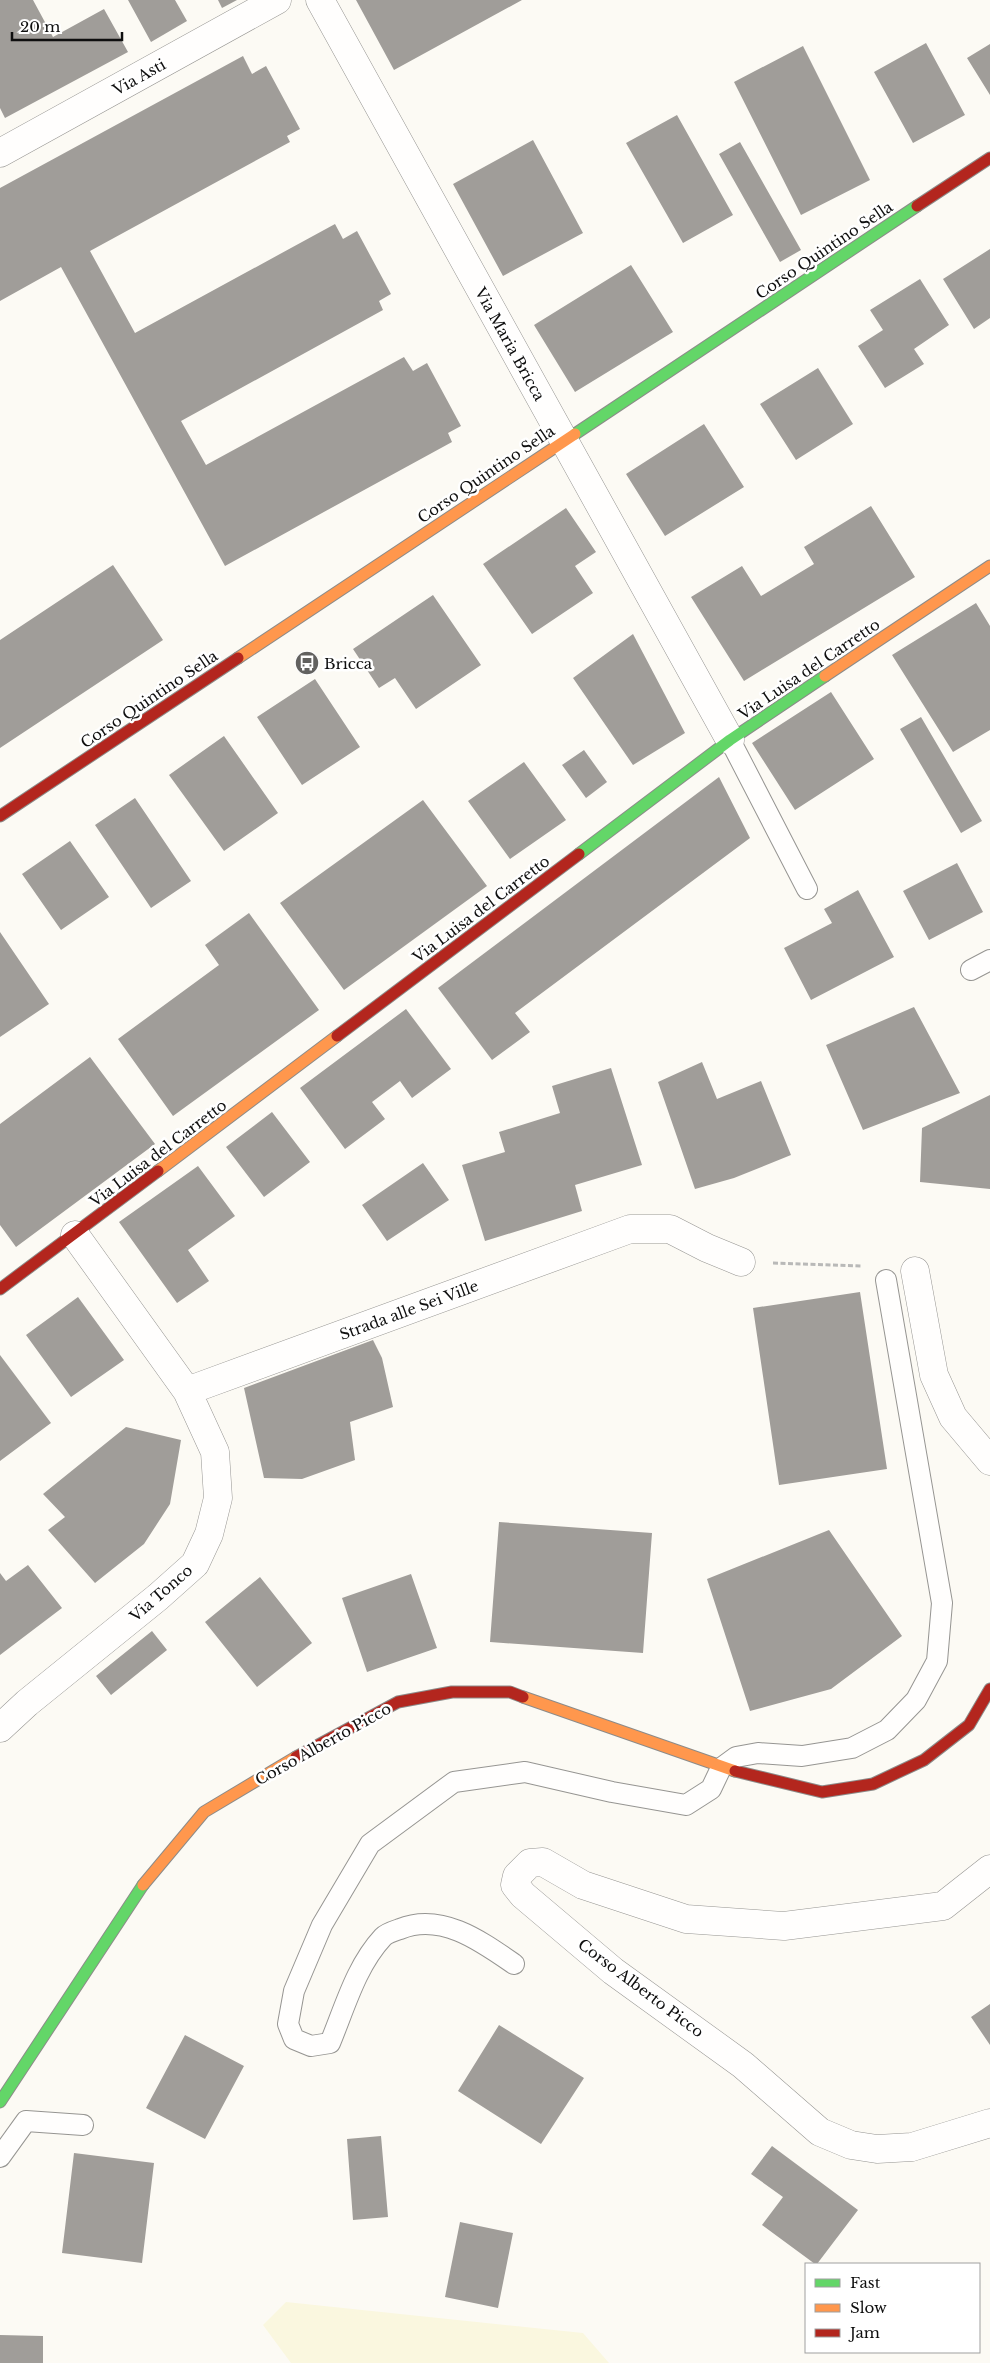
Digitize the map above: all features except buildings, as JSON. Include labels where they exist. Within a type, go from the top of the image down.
[{"type":"street","name":"Via Asti","points":[[0,153],[277,0]]},
{"type":"street","name":"Via Maria Bricca","points":[[320,0],[730,740]]},
{"type":"street","name":"Corso Quintino Sella","points":[[0,816],[990,158]]},
{"type":"street","name":"Via Luisa del Carretto","points":[[0,1289],[75,1235],[730,740],[987,574]]},
{"type":"street","name":"Strada alle Sei Ville","points":[[187,1391],[630,1229],[670,1228],[707,1248],[741,1262]]},
{"type":"street","name":"Via Tonco","points":[[0,1728],[27,1703],[158,1597],[195,1564],[209,1534],[218,1498],[215,1452],[187,1391],[75,1235]]},
{"type":"street","points":[[915,1271],[934,1375],[953,1417],[990,1462]]},
{"type":"street","name":"Corso Alberto Picco","points":[[0,2102],[146,1880],[204,1812],[316,1745],[398,1702],[452,1692],[510,1692],[721,1768],[822,1792],[874,1784],[924,1760],[969,1725],[990,1690]]},
{"type":"street","name":"Corso Alberto Picco","points":[[990,1869],[943,1906],[784,1926],[686,1919],[583,1885],[543,1862],[530,1863],[517,1876],[516,1885],[523,1895],[613,1971],[744,2065],[820,2132],[851,2145],[877,2149],[912,2147],[990,2123]]},
{"type":"lane","points":[[730,740],[806,889]]},
{"type":"lane","points":[[971,970],[990,960]]},
{"type":"lane","points":[[514,1964],[486,1944],[454,1928],[416,1923],[384,1935],[365,1961],[330,2043],[311,2046],[294,2039],[288,2024],[294,1991],[322,1925],[370,1844],[454,1782],[525,1772],[612,1792],[686,1805],[711,1788],[721,1768],[736,1758],[758,1753],[802,1756],[852,1748],[887,1730],[916,1700],[937,1661],[942,1603],[886,1280]]},
{"type":"lane","points":[[0,2157],[26,2121],[83,2126]]},
{"type":"path","points":[[741,1262],[830,1264],[915,1271]]},
{"type":"shaded area","points":[[286,2302],[583,2333],[609,2363],[291,2363],[263,2325]]},
{"type":"traffic: fast","points":[[575,434],[917,206]]},
{"type":"traffic: fast","points":[[579,854],[730,740],[825,676]]},
{"type":"traffic: fast","points":[[0,2102],[143,1885]]},
{"type":"traffic: slow","points":[[238,658],[575,434]]},
{"type":"traffic: slow","points":[[825,676],[990,566]]},
{"type":"traffic: slow","points":[[158,1171],[337,1036]]},
{"type":"traffic: slow","points":[[523,1697],[735,1771]]},
{"type":"traffic: slow","points":[[143,1885],[204,1812],[296,1757]]},
{"type":"traffic: jam","points":[[917,206],[990,158]]},
{"type":"traffic: jam","points":[[0,816],[238,658]]},
{"type":"traffic: jam","points":[[337,1036],[579,854]]},
{"type":"traffic: jam","points":[[0,1289],[158,1171]]},
{"type":"traffic: jam","points":[[735,1771],[822,1792],[873,1784],[924,1760],[969,1725],[990,1689]]},
{"type":"traffic: jam","points":[[296,1757],[398,1702],[452,1692],[510,1692],[523,1697]]},
{"type":"place","name":"Bricca","points":[[307,663]]}]
